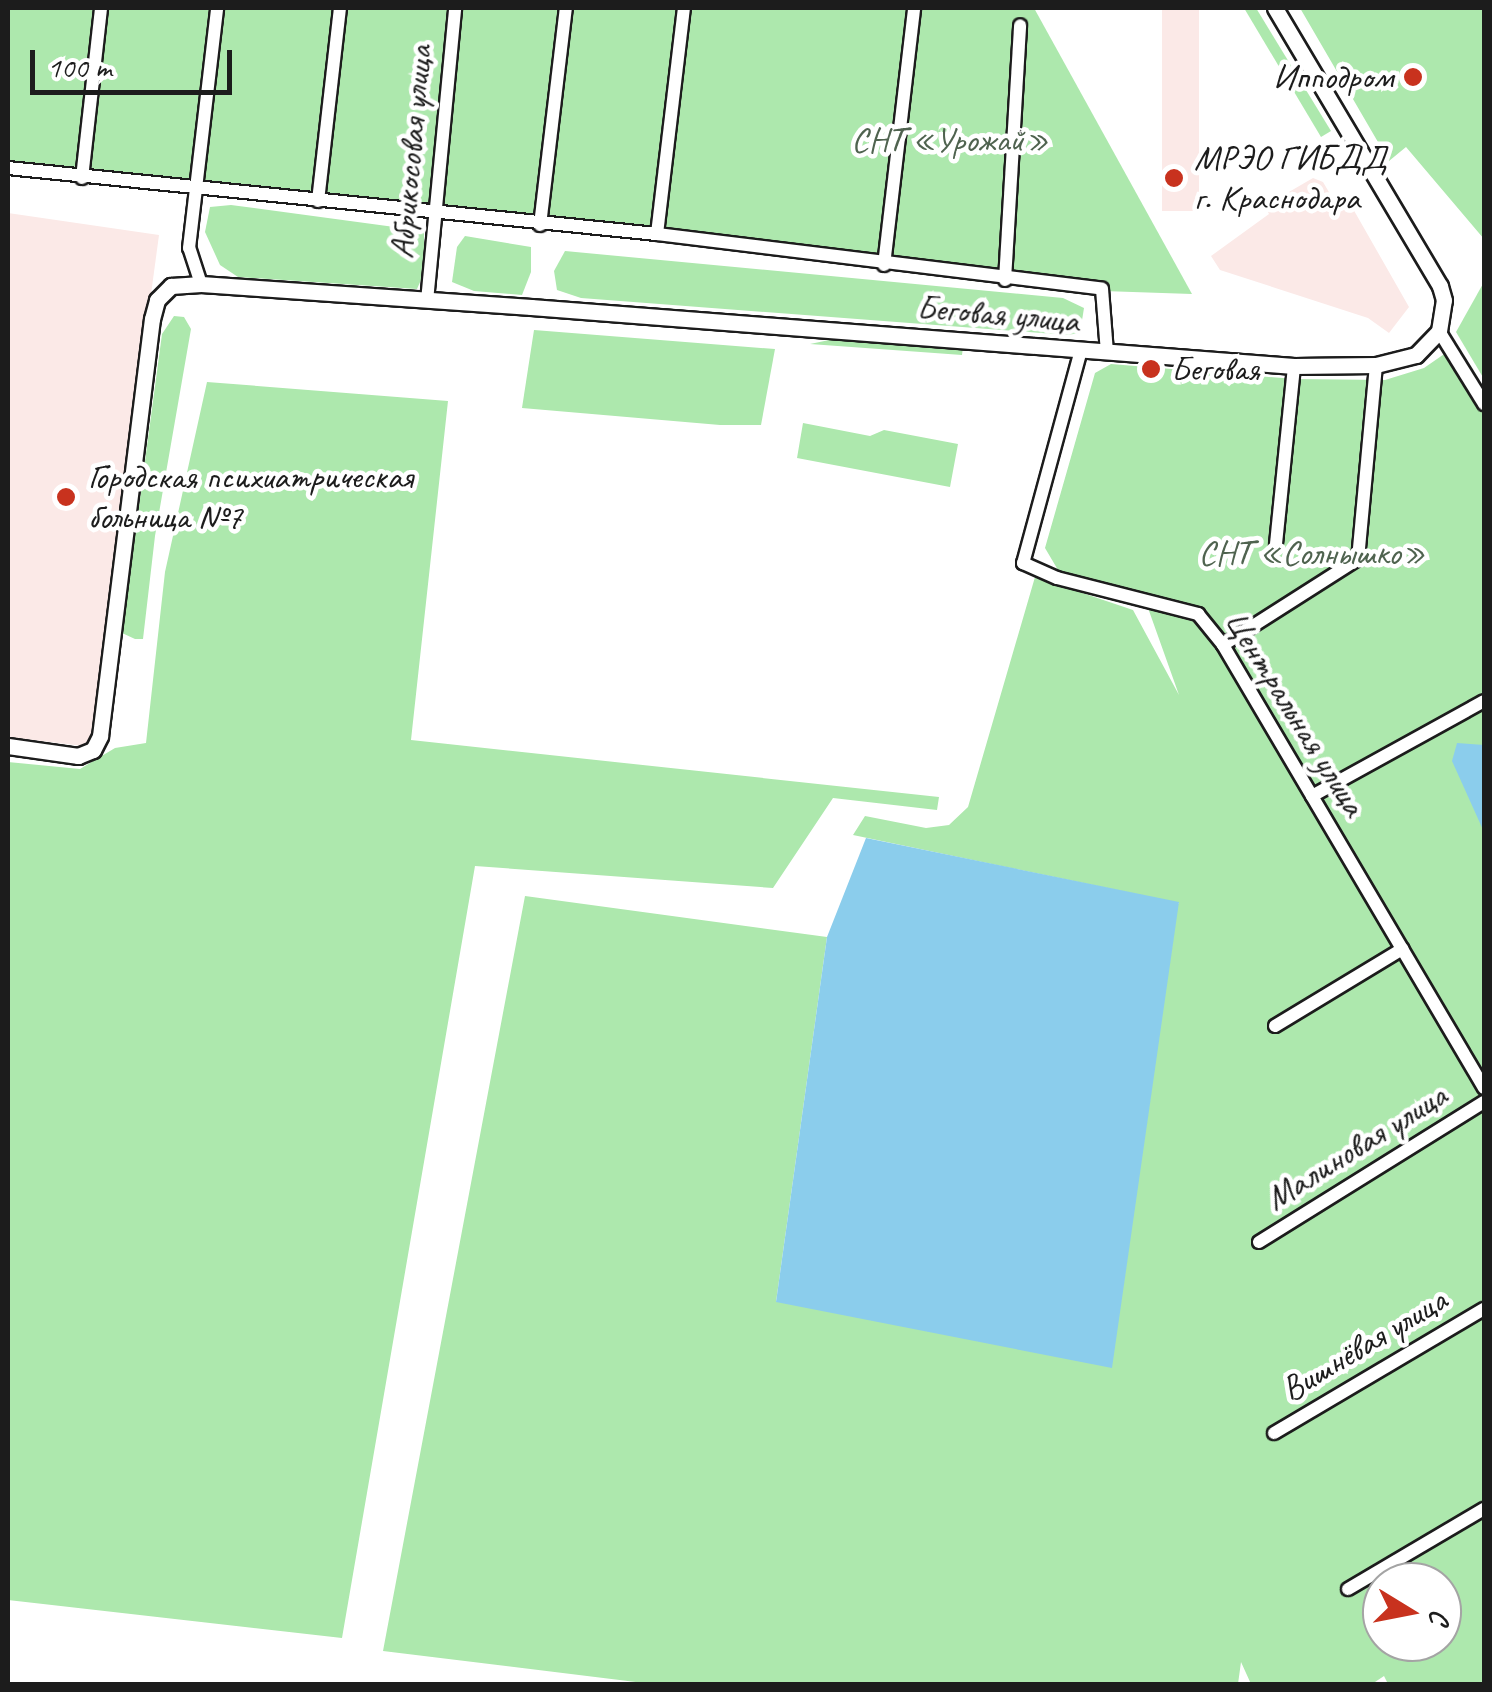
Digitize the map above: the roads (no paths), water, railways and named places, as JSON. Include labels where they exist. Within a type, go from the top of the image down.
[{"type":"street","points":[[82,178],[101,8]]},
{"type":"street","points":[[201,284],[189,248],[217,8]]},
{"type":"street","points":[[318,201],[340,8]]},
{"type":"street","name":"Абрикосовая улица","points":[[427,301],[432,212],[454,8]]},
{"type":"street","points":[[540,225],[566,8]]},
{"type":"street","points":[[656,234],[684,8]]},
{"type":"street","points":[[884,264],[914,8]]},
{"type":"street","points":[[1275,8],[1440,286],[1444,300],[1440,331],[1484,404]]},
{"type":"street","points":[[1005,280],[1020,24]]},
{"type":"street","points":[[8,168],[656,234],[1102,290],[1107,352]]},
{"type":"street","name":"Беговая улица","points":[[8,746],[78,756],[93,750],[100,736],[152,318],[157,300],[171,286],[201,284],[1294,366],[1376,365],[1406,360],[1440,331]]},
{"type":"street","name":"Центральная улица","points":[[1080,350],[1023,563],[1057,578],[1198,614],[1223,645],[1484,1088]]},
{"type":"street","points":[[1223,645],[1358,559],[1376,365]]},
{"type":"street","points":[[1276,544],[1294,366]]},
{"type":"street","points":[[1312,796],[1484,701]]},
{"type":"street","points":[[1275,1026],[1402,949]]},
{"type":"street","name":"Малиновая улица","points":[[1260,1242],[1484,1102]]},
{"type":"street","name":"Вишнёвая улица","points":[[1274,1433],[1484,1309]]},
{"type":"street","points":[[1348,1590],[1484,1509]]},
{"type":"water","points":[[1457,743],[1484,745],[1484,832],[1452,761]]},
{"type":"water","points":[[866,838],[1179,902],[1112,1368],[776,1302],[827,937]]},
{"type":"place","name":"Ипподром","points":[[1413,77]]},
{"type":"place","name":"МРЭО ГИБДД г. Краснодара","points":[[1174,178]]},
{"type":"place","name":"Беговая","points":[[1151,369]]},
{"type":"place","name":"Городская психиатрическая больница №7","points":[[66,497]]},
{"type":"park label","name":"СНТ «Урожай»","points":[[950,140]]},
{"type":"park label","name":"СНТ «Солнышко»","points":[[1312,553]]}]
